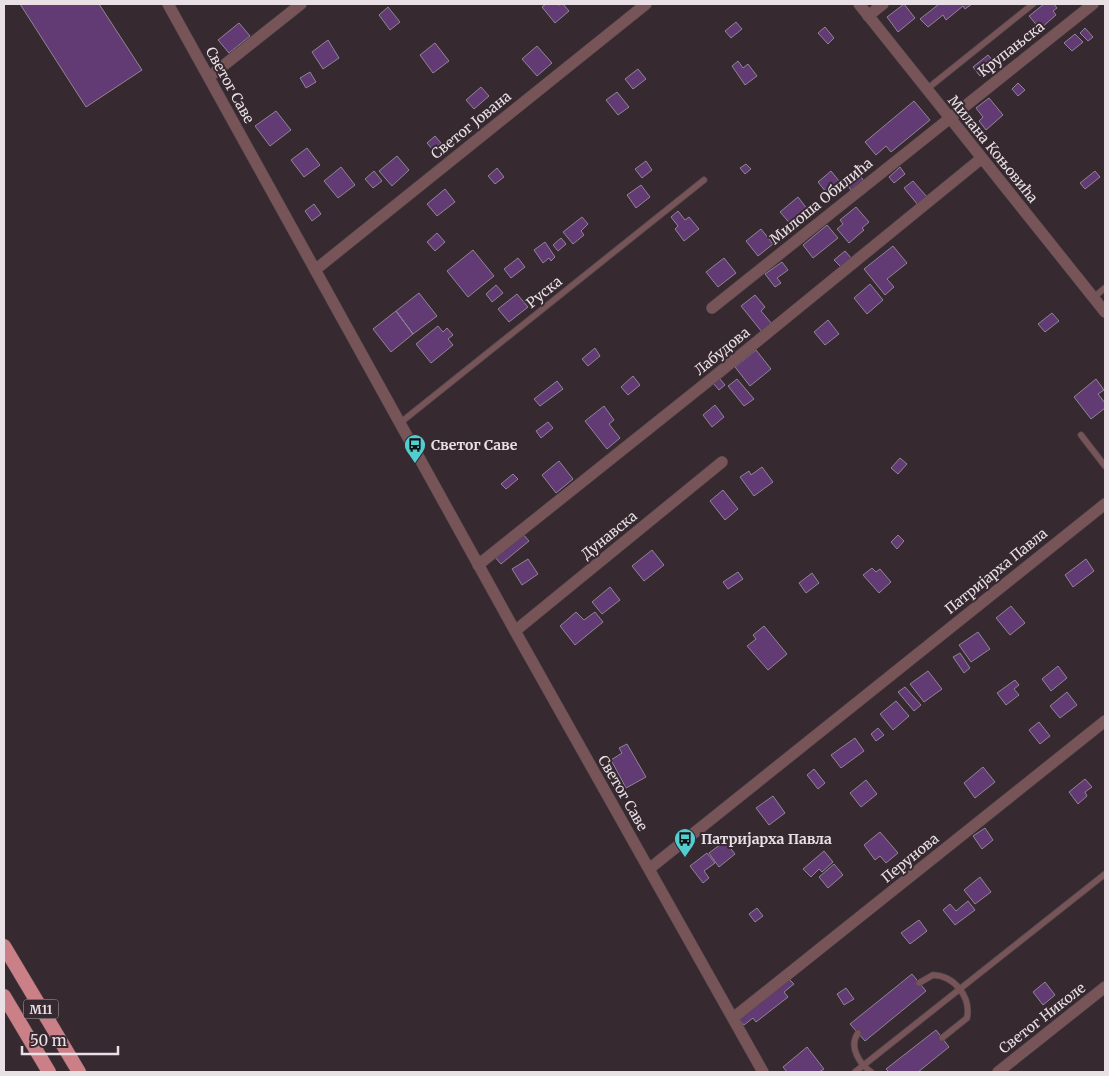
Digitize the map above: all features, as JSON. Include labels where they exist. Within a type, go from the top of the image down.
[{"type":"highway","name":"M11","points":[[4,946],[79,1072]]},
{"type":"highway","name":"M11","points":[[4,996],[49,1072]]},
{"type":"street","name":"Светог Саве","points":[[168,4],[515,631],[763,1072]]},
{"type":"street","points":[[209,77],[301,4]]},
{"type":"street","name":"Светог Јована","points":[[315,270],[646,4]]},
{"type":"street","name":"Милана Коњовића","points":[[859,4],[1105,312]]},
{"type":"street","points":[[868,16],[884,4]]},
{"type":"street","name":"Крупањска","points":[[949,117],[1093,4]]},
{"type":"street","name":"Милоша Обилића","points":[[712,308],[949,117]]},
{"type":"street","name":"Лабудова","points":[[478,564],[717,374],[982,158]]},
{"type":"street","name":"Дунавска","points":[[515,631],[722,462]]},
{"type":"street","name":"Патријарха Павла","points":[[649,869],[1105,504]]},
{"type":"street","name":"Перунова","points":[[733,1018],[1105,721]]},
{"type":"street","name":"Светог Николе","points":[[998,1072],[1105,987]]},
{"type":"lane","points":[[927,89],[1034,4]]},
{"type":"lane","name":"Руска","points":[[400,423],[704,180]]},
{"type":"lane","points":[[1094,297],[1105,288]]},
{"type":"lane","points":[[1081,435],[1105,466]]},
{"type":"lane","points":[[855,1072],[1105,874]]},
{"type":"lane","points":[[919,983],[933,975],[946,976],[960,989],[968,1005],[966,1018],[942,1038]]},
{"type":"lane","points":[[858,1033],[856,1036],[856,1051],[863,1066],[871,1072]]},
{"type":"building","points":[[20,4],[99,4],[142,70],[86,107]]},
{"type":"building","points":[[546,4],[563,4],[569,11],[555,23],[542,7]]},
{"type":"building","points":[[904,4],[915,18],[898,32],[887,17]]},
{"type":"building","points":[[939,4],[972,4],[965,9],[963,6],[946,20],[943,15],[928,27],[920,19]]},
{"type":"building","points":[[1044,4],[1054,4],[1057,8],[1053,11],[1056,15],[1040,29],[1029,16]]},
{"type":"building","points":[[388,7],[400,22],[390,30],[379,15]]},
{"type":"building","points":[[736,22],[742,29],[731,38],[725,31]]},
{"type":"building","points":[[239,23],[250,36],[229,53],[218,40]]},
{"type":"building","points":[[825,27],[834,38],[828,44],[818,33]]},
{"type":"building","points":[[1085,28],[1093,37],[1088,41],[1080,33]]},
{"type":"building","points":[[1075,34],[1083,42],[1072,51],[1064,43]]},
{"type":"building","points":[[328,40],[339,58],[323,69],[312,52]]},
{"type":"building","points":[[435,43],[449,61],[433,73],[420,55]]},
{"type":"building","points":[[537,46],[552,63],[537,76],[522,59]]},
{"type":"building","points":[[988,55],[996,64],[980,76],[973,67]]},
{"type":"building","points":[[738,61],[743,68],[748,64],[757,76],[745,85],[732,66]]},
{"type":"building","points":[[638,69],[646,79],[633,89],[625,79]]},
{"type":"building","points":[[310,72],[316,82],[306,88],[300,78]]},
{"type":"building","points":[[1018,83],[1025,90],[1018,96],[1012,89]]},
{"type":"building","points":[[481,87],[489,96],[474,109],[466,100]]},
{"type":"building","points":[[617,92],[629,107],[618,115],[606,100]]},
{"type":"building","points":[[989,98],[1003,115],[986,130],[979,121],[983,117],[976,108]]},
{"type":"building","points":[[914,101],[930,120],[891,152],[886,146],[876,155],[865,142]]},
{"type":"building","points":[[276,111],[291,130],[270,146],[255,126]]},
{"type":"building","points":[[435,136],[441,143],[433,150],[427,143]]},
{"type":"building","points":[[307,148],[320,165],[304,177],[291,160]]},
{"type":"building","points":[[397,156],[409,170],[392,186],[379,171]]},
{"type":"building","points":[[646,161],[652,170],[642,178],[635,169]]},
{"type":"building","points":[[746,164],[751,169],[745,174],[740,168]]},
{"type":"building","points":[[341,167],[355,185],[338,198],[324,181]]},
{"type":"building","points":[[900,167],[905,174],[894,183],[889,177]]},
{"type":"building","points":[[497,168],[504,177],[495,184],[488,176]]},
{"type":"building","points":[[374,171],[382,181],[373,188],[365,179]]},
{"type":"building","points":[[831,171],[843,186],[830,197],[818,182]]},
{"type":"building","points":[[1095,171],[1100,177],[1085,189],[1080,183]]},
{"type":"building","points":[[858,173],[864,181],[851,190],[845,182]]},
{"type":"building","points":[[913,181],[927,197],[918,205],[904,188]]},
{"type":"building","points":[[641,185],[650,197],[636,208],[627,195]]},
{"type":"building","points":[[445,189],[455,202],[437,216],[427,204]]},
{"type":"building","points":[[798,197],[811,214],[794,228],[780,212]]},
{"type":"building","points":[[314,204],[321,214],[312,221],[305,211]]},
{"type":"building","points":[[856,207],[869,222],[862,228],[864,230],[849,243],[837,229],[843,224],[840,220]]},
{"type":"building","points":[[678,211],[685,220],[689,217],[699,229],[684,241],[675,229],[678,226],[671,217]]},
{"type":"building","points":[[582,217],[588,224],[581,231],[584,235],[573,244],[563,232]]},
{"type":"building","points":[[827,225],[838,238],[813,258],[803,245]]},
{"type":"building","points":[[761,229],[773,244],[758,256],[746,241]]},
{"type":"building","points":[[437,233],[445,242],[435,251],[427,242]]},
{"type":"building","points":[[561,238],[566,244],[558,251],[553,245]]},
{"type":"building","points":[[545,242],[555,257],[551,261],[549,258],[543,263],[534,250]]},
{"type":"building","points":[[893,246],[907,263],[887,279],[894,287],[885,295],[864,269]]},
{"type":"building","points":[[473,250],[494,276],[468,297],[447,271]]},
{"type":"building","points":[[845,251],[852,259],[842,268],[834,260]]},
{"type":"building","points":[[518,258],[525,267],[511,278],[504,269]]},
{"type":"building","points":[[724,258],[736,273],[718,287],[706,272]]},
{"type":"building","points":[[782,262],[788,270],[777,278],[781,283],[775,287],[765,274]]},
{"type":"building","points":[[870,284],[883,300],[867,314],[854,298]]},
{"type":"building","points":[[496,285],[503,293],[492,302],[486,294]]},
{"type":"building","points":[[419,293],[437,316],[413,334],[396,311]]},
{"type":"building","points":[[517,294],[528,307],[509,322],[498,309]]},
{"type":"building","points":[[755,295],[765,307],[761,311],[772,324],[762,332],[741,306]]},
{"type":"building","points":[[396,311],[413,334],[391,352],[373,329]]},
{"type":"building","points":[[1052,313],[1059,321],[1045,332],[1038,324]]},
{"type":"building","points":[[828,320],[839,334],[825,345],[814,332]]},
{"type":"building","points":[[438,326],[443,332],[447,328],[453,335],[448,339],[453,345],[431,363],[416,344]]},
{"type":"building","points":[[595,348],[600,356],[588,366],[582,359]]},
{"type":"building","points":[[756,350],[771,369],[750,386],[735,367]]},
{"type":"building","points":[[633,376],[640,385],[628,395],[621,387]]},
{"type":"building","points":[[719,378],[725,385],[719,390],[713,383]]},
{"type":"building","points":[[737,379],[754,399],[744,406],[728,386]]},
{"type":"building","points":[[1096,379],[1104,390],[1098,394],[1105,403],[1105,408],[1091,419],[1074,397]]},
{"type":"building","points":[[557,381],[563,389],[540,406],[534,399]]},
{"type":"building","points":[[715,405],[724,417],[712,427],[703,415]]},
{"type":"building","points":[[604,406],[614,420],[609,424],[620,438],[607,449],[585,421]]},
{"type":"building","points":[[548,422],[553,428],[541,438],[536,431]]},
{"type":"building","points":[[900,458],[907,464],[898,474],[891,468]]},
{"type":"building","points":[[559,461],[573,479],[556,493],[542,475]]},
{"type":"building","points":[[762,467],[773,482],[754,496],[740,477],[749,471],[751,475]]},
{"type":"building","points":[[513,474],[518,479],[506,489],[501,484]]},
{"type":"building","points":[[723,490],[738,509],[725,520],[710,501]]},
{"type":"building","points":[[522,533],[529,541],[501,564],[494,556]]},
{"type":"building","points":[[898,535],[904,541],[897,549],[891,542]]},
{"type":"building","points":[[652,550],[664,565],[644,581],[632,566]]},
{"type":"building","points":[[528,559],[538,574],[522,585],[512,569]]},
{"type":"building","points":[[1086,559],[1094,571],[1073,587],[1065,575]]},
{"type":"building","points":[[872,568],[876,572],[880,569],[891,582],[879,593],[863,575]]},
{"type":"building","points":[[738,572],[743,579],[728,589],[723,582]]},
{"type":"building","points":[[812,573],[819,583],[806,593],[799,583]]},
{"type":"building","points":[[610,587],[620,600],[602,614],[592,602]]},
{"type":"building","points":[[1011,606],[1025,623],[1010,635],[996,618]]},
{"type":"building","points":[[576,612],[584,620],[595,612],[603,622],[575,645],[560,626]]},
{"type":"building","points":[[764,626],[787,654],[768,670],[747,646],[756,639],[753,635]]},
{"type":"building","points":[[978,632],[990,649],[971,662],[959,645]]},
{"type":"building","points":[[960,653],[970,668],[964,673],[953,657]]},
{"type":"building","points":[[1058,666],[1067,678],[1051,691],[1042,679]]},
{"type":"building","points":[[928,671],[942,689],[924,702],[910,684]]},
{"type":"building","points":[[1015,680],[1019,685],[1014,689],[1019,695],[1006,705],[997,693]]},
{"type":"building","points":[[905,687],[921,705],[914,711],[898,692]]},
{"type":"building","points":[[1067,692],[1077,705],[1060,718],[1050,706]]},
{"type":"building","points":[[896,701],[909,716],[893,730],[880,714]]},
{"type":"building","points":[[1039,722],[1050,736],[1040,744],[1029,730]]},
{"type":"building","points":[[878,728],[884,735],[876,741],[871,734]]},
{"type":"building","points":[[855,738],[864,751],[841,768],[831,755]]},
{"type":"building","points":[[627,744],[646,777],[626,788],[611,760],[622,753],[619,748]]},
{"type":"building","points":[[983,767],[995,782],[975,798],[964,783]]},
{"type":"building","points":[[814,769],[825,783],[818,789],[807,775]]},
{"type":"building","points":[[1085,779],[1092,787],[1085,792],[1087,796],[1078,804],[1069,792]]},
{"type":"building","points":[[866,780],[877,794],[861,807],[850,793]]},
{"type":"building","points":[[773,796],[785,813],[769,825],[756,808]]},
{"type":"building","points":[[985,828],[993,840],[982,849],[973,836]]},
{"type":"building","points":[[880,832],[898,853],[886,863],[880,856],[875,860],[864,845]]},
{"type":"building","points":[[725,841],[735,854],[719,867],[709,853]]},
{"type":"building","points":[[824,851],[833,862],[822,872],[819,869],[811,877],[803,869]]},
{"type":"building","points":[[707,853],[715,863],[704,871],[709,878],[703,883],[690,866]]},
{"type":"building","points":[[834,864],[843,875],[828,888],[819,877]]},
{"type":"building","points":[[980,877],[991,892],[975,904],[964,890]]},
{"type":"building","points":[[968,901],[975,910],[955,925],[943,910],[950,904],[956,911]]},
{"type":"building","points":[[757,908],[763,916],[755,922],[749,914]]},
{"type":"building","points":[[919,920],[927,931],[910,944],[901,933]]},
{"type":"building","points":[[912,974],[926,991],[865,1041],[850,1024]]},
{"type":"building","points":[[788,978],[794,984],[784,992],[788,997],[756,1022],[753,1018],[744,1025],[738,1018]]},
{"type":"building","points":[[1045,982],[1055,995],[1043,1005],[1033,992]]},
{"type":"building","points":[[846,988],[854,999],[844,1005],[837,994]]},
{"type":"building","points":[[936,1030],[949,1047],[918,1072],[889,1072],[886,1069]]},
{"type":"building","points":[[807,1047],[824,1069],[819,1072],[787,1072],[783,1067]]},
{"type":"place","name":"Светог Саве","points":[[415,464]]},
{"type":"place","name":"Патријарха Павла","points":[[685,858]]}]
